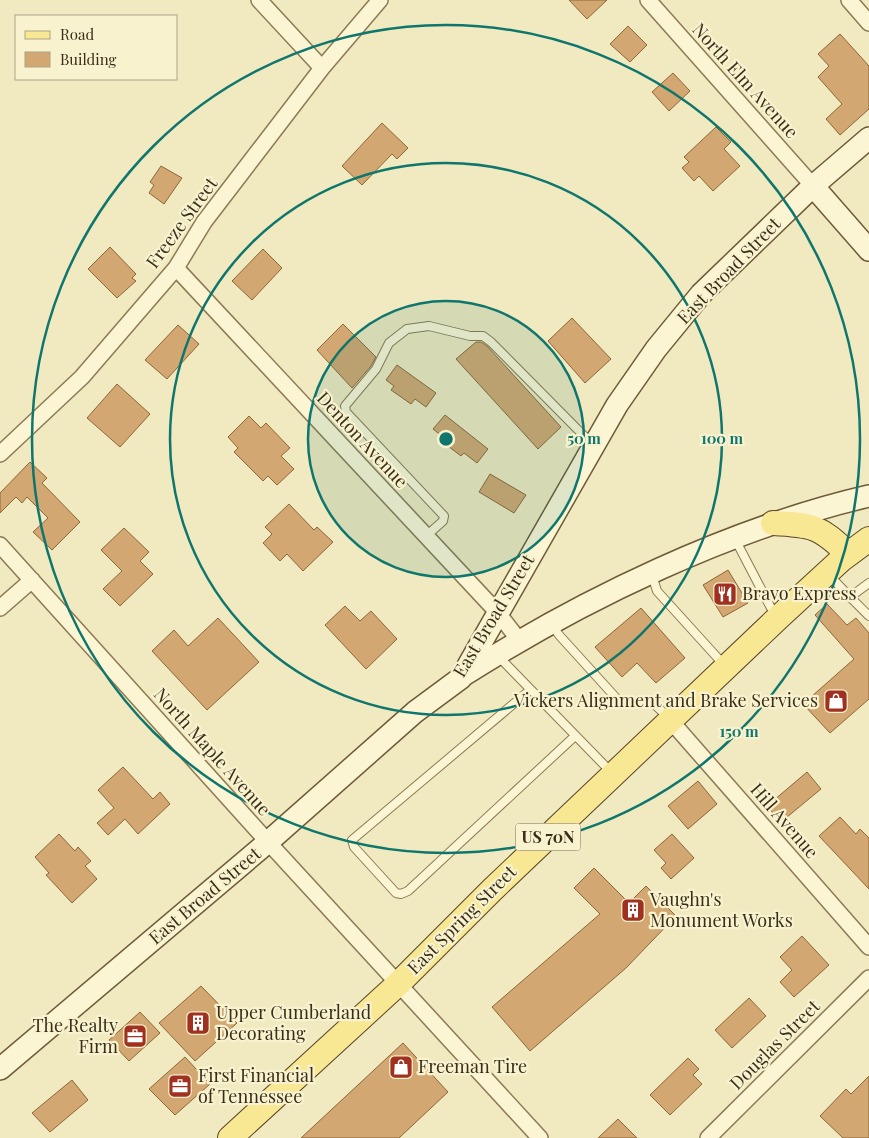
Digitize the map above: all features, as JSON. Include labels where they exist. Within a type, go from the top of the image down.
[{"type":"main road","points":[[773,524],[804,525],[863,545]]},
{"type":"main road","name":"East Spring Street","points":[[230,1138],[398,984],[492,890],[779,617],[827,573],[863,545]]},
{"type":"street","points":[[259,0],[322,68]]},
{"type":"street","name":"Freeze Street","points":[[0,454],[82,377],[176,268],[204,222],[322,68],[380,0]]},
{"type":"street","name":"North Elm Avenue","points":[[648,0],[814,186]]},
{"type":"street","points":[[849,0],[869,23]]},
{"type":"street","name":"East Broad Street","points":[[0,1069],[268,842],[408,718],[461,678],[617,405],[656,349],[702,294],[814,186],[869,138]]},
{"type":"street","points":[[814,186],[869,250]]},
{"type":"street","name":"Denton Avenue","points":[[176,268],[498,613],[519,640]]},
{"type":"street","points":[[461,678],[519,640],[651,574],[773,524],[835,504],[869,496]]},
{"type":"street","name":"North Maple Avenue","points":[[0,545],[536,1137]]},
{"type":"street","points":[[0,608],[32,580]]},
{"type":"street","name":"Hill Avenue","points":[[670,720],[869,947]]},
{"type":"street","name":"Douglas Street","points":[[708,1138],[869,978]]},
{"type":"lane","points":[[426,536],[443,521],[444,516],[346,412],[345,406],[376,369],[389,343],[407,329],[429,326],[470,336],[483,336],[593,446]]},
{"type":"lane","points":[[735,539],[771,608],[779,617]]},
{"type":"lane","points":[[827,573],[869,616]]},
{"type":"lane","points":[[651,574],[657,591],[727,667]]},
{"type":"lane","points":[[850,597],[869,583]]},
{"type":"lane","points":[[551,623],[559,635],[618,700],[629,703],[650,700],[670,720]]},
{"type":"lane","points":[[496,655],[613,775]]},
{"type":"lane","points":[[530,690],[352,840],[354,848],[396,892],[401,894],[408,891],[575,736]]},
{"type":"building","points":[[569,0],[607,0],[587,19]]},
{"type":"building","points":[[628,26],[647,45],[630,62],[610,44]]},
{"type":"building","points":[[840,34],[869,66],[869,109],[840,135],[826,119],[842,104],[818,77],[829,66],[818,54]]},
{"type":"building","points":[[673,73],[690,91],[669,111],[652,92]]},
{"type":"building","points":[[382,123],[408,148],[397,159],[392,154],[362,185],[342,166]]},
{"type":"building","points":[[716,127],[731,142],[724,149],[740,166],[713,191],[699,176],[694,181],[682,168],[689,162],[684,157]]},
{"type":"building","points":[[161,166],[182,178],[164,204],[149,193],[154,185],[150,182]]},
{"type":"building","points":[[110,247],[136,274],[132,278],[136,281],[117,298],[88,269]]},
{"type":"building","points":[[263,249],[282,268],[252,300],[232,281]]},
{"type":"building","points":[[572,318],[611,359],[585,383],[548,341]]},
{"type":"building","points":[[343,324],[376,357],[371,366],[352,388],[317,350]]},
{"type":"building","points":[[178,325],[199,344],[167,379],[145,360]]},
{"type":"building","points":[[476,342],[481,342],[487,346],[561,427],[538,449],[456,359]]},
{"type":"building","points":[[397,365],[436,393],[426,407],[415,399],[411,404],[391,390],[394,386],[386,380]]},
{"type":"building","points":[[117,384],[150,414],[120,447],[87,418]]},
{"type":"building","points":[[445,415],[488,449],[477,463],[464,453],[461,456],[444,443],[447,440],[433,429]]},
{"type":"building","points":[[249,416],[261,428],[266,423],[290,448],[281,456],[294,469],[277,485],[268,476],[263,481],[234,452],[238,448],[228,437]]},
{"type":"building","points":[[30,462],[47,478],[42,483],[80,522],[52,550],[33,532],[48,518],[27,497],[22,503],[16,497],[0,513],[0,493]]},
{"type":"building","points":[[490,474],[526,495],[514,513],[479,492]]},
{"type":"building","points":[[289,504],[314,530],[317,527],[333,542],[303,571],[287,554],[280,561],[263,543],[272,534],[265,527]]},
{"type":"building","points":[[124,528],[149,552],[140,561],[153,574],[120,606],[103,589],[122,571],[101,550]]},
{"type":"building","name":"Bravo Express","points":[[728,570],[748,603],[723,617],[703,585]]},
{"type":"building","points":[[827,604],[847,625],[856,618],[869,633],[869,699],[830,733],[803,704],[854,659],[815,615]]},
{"type":"building","points":[[345,606],[360,621],[371,611],[397,639],[366,669],[325,625]]},
{"type":"building","points":[[641,608],[685,658],[656,683],[637,663],[622,677],[595,647]]},
{"type":"building","points":[[218,618],[259,662],[207,710],[152,651],[174,630],[188,646]]},
{"type":"building","points":[[123,767],[153,799],[160,792],[170,804],[138,834],[125,819],[108,835],[97,823],[114,808],[98,790]]},
{"type":"building","points":[[807,772],[821,789],[781,822],[767,806]]},
{"type":"building","points":[[698,781],[717,804],[688,829],[668,806]]},
{"type":"building","points":[[840,817],[856,834],[860,829],[869,838],[869,889],[819,836]]},
{"type":"building","points":[[59,834],[75,851],[78,847],[91,861],[85,866],[97,879],[72,903],[46,875],[49,873],[35,857]]},
{"type":"building","points":[[672,834],[694,858],[671,879],[661,868],[666,863],[654,850]]},
{"type":"building","points":[[594,868],[629,903],[646,886],[676,916],[626,968],[530,1051],[492,1007],[600,914],[574,888]]},
{"type":"building","points":[[802,936],[829,965],[794,997],[780,982],[792,970],[780,957]]},
{"type":"building","name":"Upper Cumberland Decorating","points":[[201,986],[237,1023],[195,1061],[159,1023]]},
{"type":"building","points":[[749,998],[766,1016],[732,1048],[715,1030]]},
{"type":"building","name":"The Realty Firm","points":[[140,1012],[160,1033],[129,1061],[109,1040]]},
{"type":"building","name":"Freeman Tire","points":[[403,1043],[448,1092],[399,1138],[301,1138]]},
{"type":"building","name":"First Financial of Tennessee","points":[[185,1057],[210,1084],[175,1115],[149,1089]]},
{"type":"building","points":[[688,1058],[699,1069],[693,1075],[702,1084],[670,1115],[650,1095]]},
{"type":"building","points":[[869,1076],[869,1138],[843,1138],[820,1116],[846,1089],[851,1094]]},
{"type":"building","points":[[72,1080],[88,1100],[50,1132],[32,1113]]},
{"type":"building","points":[[618,1119],[637,1138],[598,1138]]},
{"type":"place","name":"Bravo Express","points":[[725,594]]},
{"type":"place","name":"Vickers Alignment and Brake Services","points":[[836,701]]},
{"type":"place","name":"Vaughn's Monument Works","points":[[633,910]]},
{"type":"place","name":"Upper Cumberland Decorating","points":[[198,1023]]},
{"type":"place","name":"The Realty Firm","points":[[135,1036]]},
{"type":"place","name":"Freeman Tire","points":[[401,1067]]},
{"type":"place","name":"First Financial of Tennessee","points":[[180,1086]]}]
